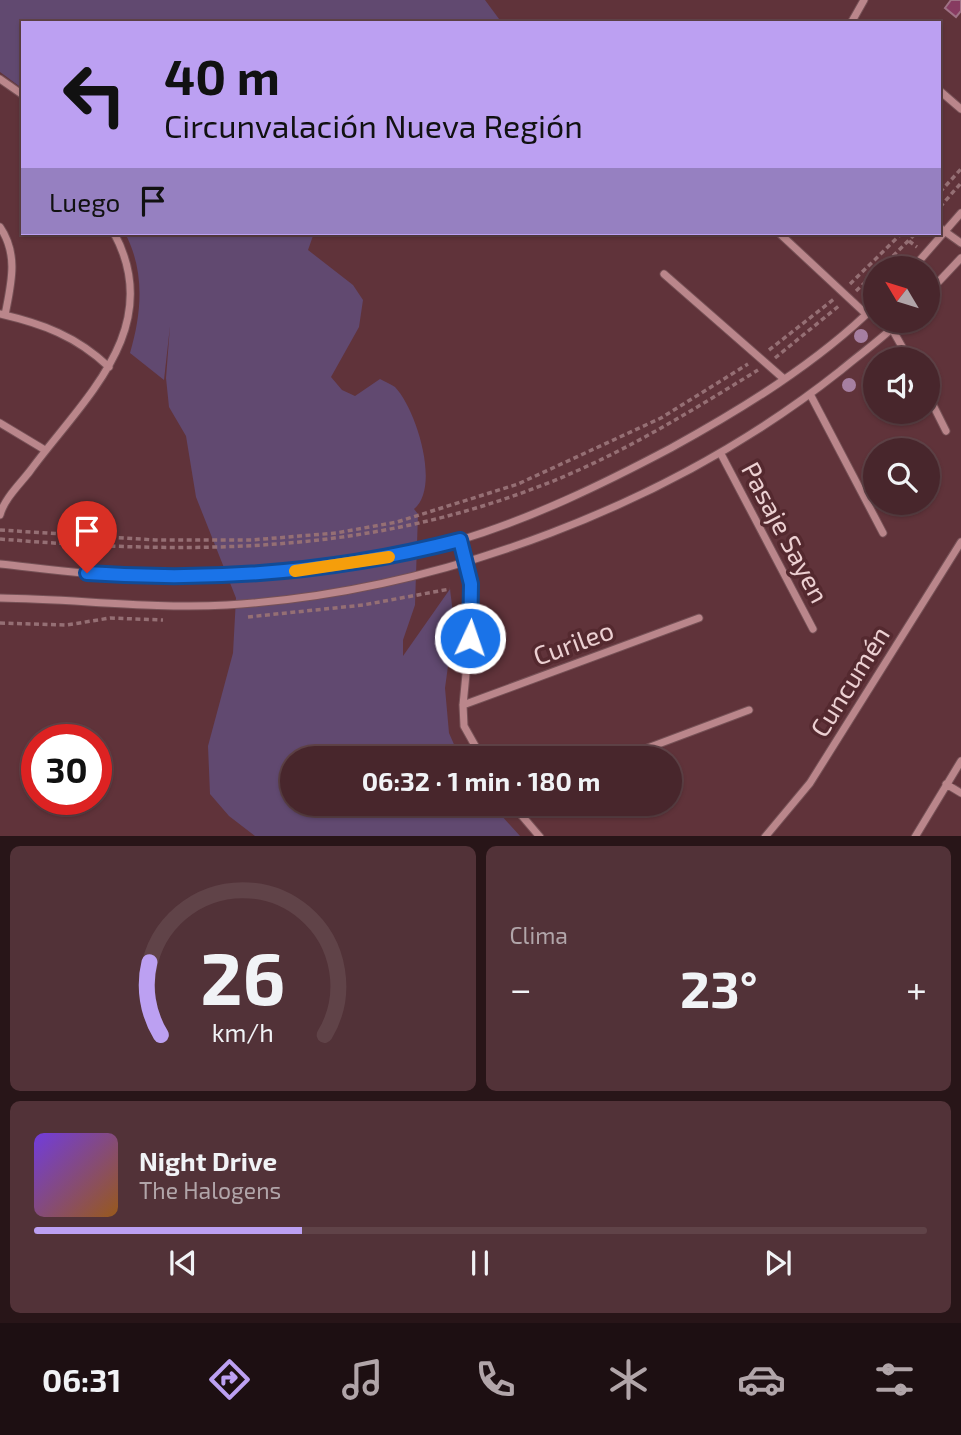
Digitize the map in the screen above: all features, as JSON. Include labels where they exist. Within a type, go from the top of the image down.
[{"type":"street","points":[[853,20],[864,0]]},
{"type":"street","points":[[0,79],[21,94]]},
{"type":"street","points":[[941,92],[961,109]]},
{"type":"street","points":[[961,213],[943,230],[961,243]]},
{"type":"street","points":[[0,227],[7,237],[14,267],[2,315],[63,333],[84,345],[108,367]]},
{"type":"street","points":[[0,515],[108,367],[124,337],[131,304],[126,260],[115,235]]},
{"type":"street","points":[[781,235],[844,290],[863,311]]},
{"type":"street","points":[[923,256],[939,235]]},
{"type":"street","points":[[940,280],[961,258]]},
{"type":"street","points":[[664,274],[761,356],[767,365],[784,379]]},
{"type":"street","points":[[0,564],[136,577],[231,576],[362,562],[460,540],[603,485],[701,432],[784,379],[863,316]]},
{"type":"street","points":[[0,598],[127,606],[227,605],[377,585],[466,561],[628,500],[721,454],[810,394],[887,333]]},
{"type":"street","points":[[810,394],[883,533]]},
{"type":"street","points":[[940,419],[946,431]]},
{"type":"street","points":[[0,423],[45,450]]},
{"type":"street","name":"Pasaje Sayen","points":[[721,454],[813,629]]},
{"type":"street","points":[[460,540],[466,561],[472,612],[463,705],[464,726],[475,746]]},
{"type":"street","name":"Cuncumén","points":[[765,836],[810,783],[961,542]]},
{"type":"street","name":"Curileo","points":[[463,705],[699,618]]},
{"type":"street","points":[[653,746],[749,710]]},
{"type":"street","points":[[915,836],[961,761]]},
{"type":"street","points":[[946,784],[961,793]]},
{"type":"street","points":[[522,816],[540,836]]},
{"type":"path","points":[[941,191],[961,169]]},
{"type":"path","points":[[941,207],[961,183]]},
{"type":"path","points":[[0,530],[155,540],[252,540],[336,533],[397,522],[518,484],[661,418],[761,356],[844,290],[900,235]]},
{"type":"path","points":[[893,256],[914,235]]},
{"type":"path","points":[[0,539],[92,546],[189,548],[278,545],[388,532],[451,516],[559,479],[687,414],[767,365],[863,285]]},
{"type":"shaded area","points":[[0,0],[485,0],[501,21],[21,21],[21,88],[0,72]]},
{"type":"shaded area","points":[[126,235],[313,235],[308,250],[353,285],[363,300],[359,327],[331,377],[342,390],[355,396],[380,379],[395,387],[411,412],[422,448],[425,484],[422,498],[414,509],[418,514],[415,605],[403,640],[403,656],[450,589],[454,622],[445,688],[449,733],[455,746],[280,746],[280,816],[502,816],[520,836],[255,836],[229,816],[210,794],[208,746],[233,653],[236,598],[196,497],[186,436],[169,407],[166,378],[170,326],[164,380],[130,353],[140,292],[136,262]]},
{"type":"building","points":[[951,0],[961,0],[961,11],[956,17],[945,8]]},
{"type":"slow traffic","points":[[295,571],[389,557]]},
{"type":"route","points":[[87,573],[184,578],[279,573],[374,560],[460,540],[471,584],[470,638]]}]
